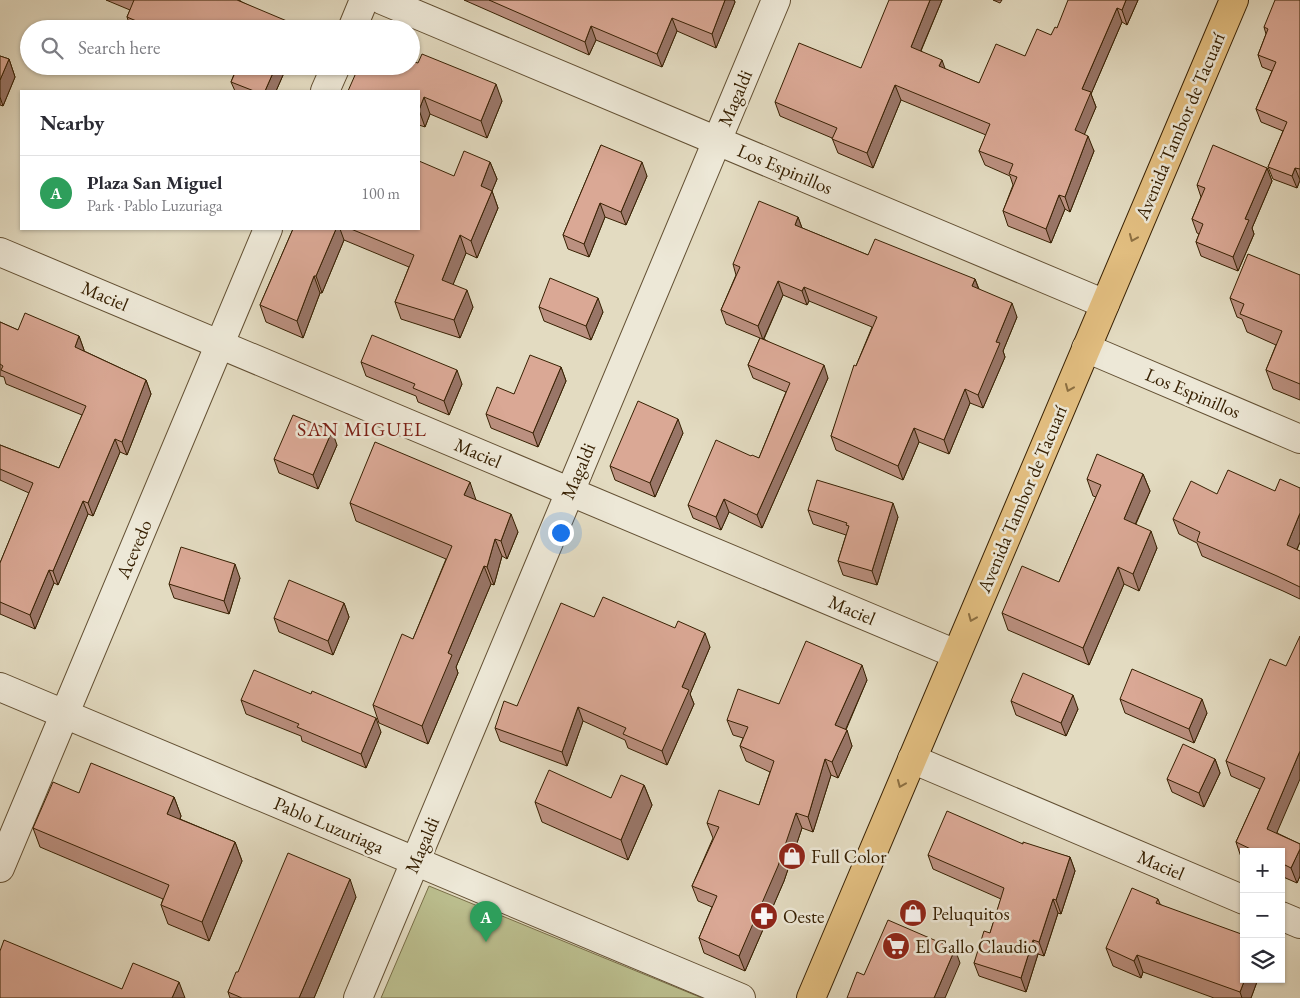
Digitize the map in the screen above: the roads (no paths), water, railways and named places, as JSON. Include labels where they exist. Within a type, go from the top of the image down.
[{"type":"main road","name":"Avenida Tambor de Tacuarí","points":[[811,998],[1234,0]]},
{"type":"street","points":[[356,20],[364,0]]},
{"type":"street","name":"Los Espinillos","points":[[382,0],[1105,304]]},
{"type":"street","name":"Magaldi","points":[[358,998],[776,0]]},
{"type":"street","points":[[326,90],[332,75]]},
{"type":"street","name":"Acevedo","points":[[0,868],[268,230]]},
{"type":"street","name":"Maciel","points":[[0,252],[956,654]]},
{"type":"street","name":"Los Espinillos","points":[[1086,348],[1300,439]]},
{"type":"street","name":"Pablo Luzuriaga","points":[[0,687],[741,998]]},
{"type":"street","name":"Maciel","points":[[912,759],[1240,898]]},
{"type":"street","points":[[1285,918],[1300,924]]},
{"type":"place","name":"Full Color","points":[[792,856]]},
{"type":"place","name":"Peluquitos","points":[[913,913]]},
{"type":"place","name":"Oeste","points":[[764,916]]},
{"type":"place","name":"Plaza San Miguel","points":[[486,942]]},
{"type":"place","name":"El Gallo Claudio","points":[[896,946]]},
{"type":"district","name":"SAN MIGUEL","points":[[362,429]]}]
